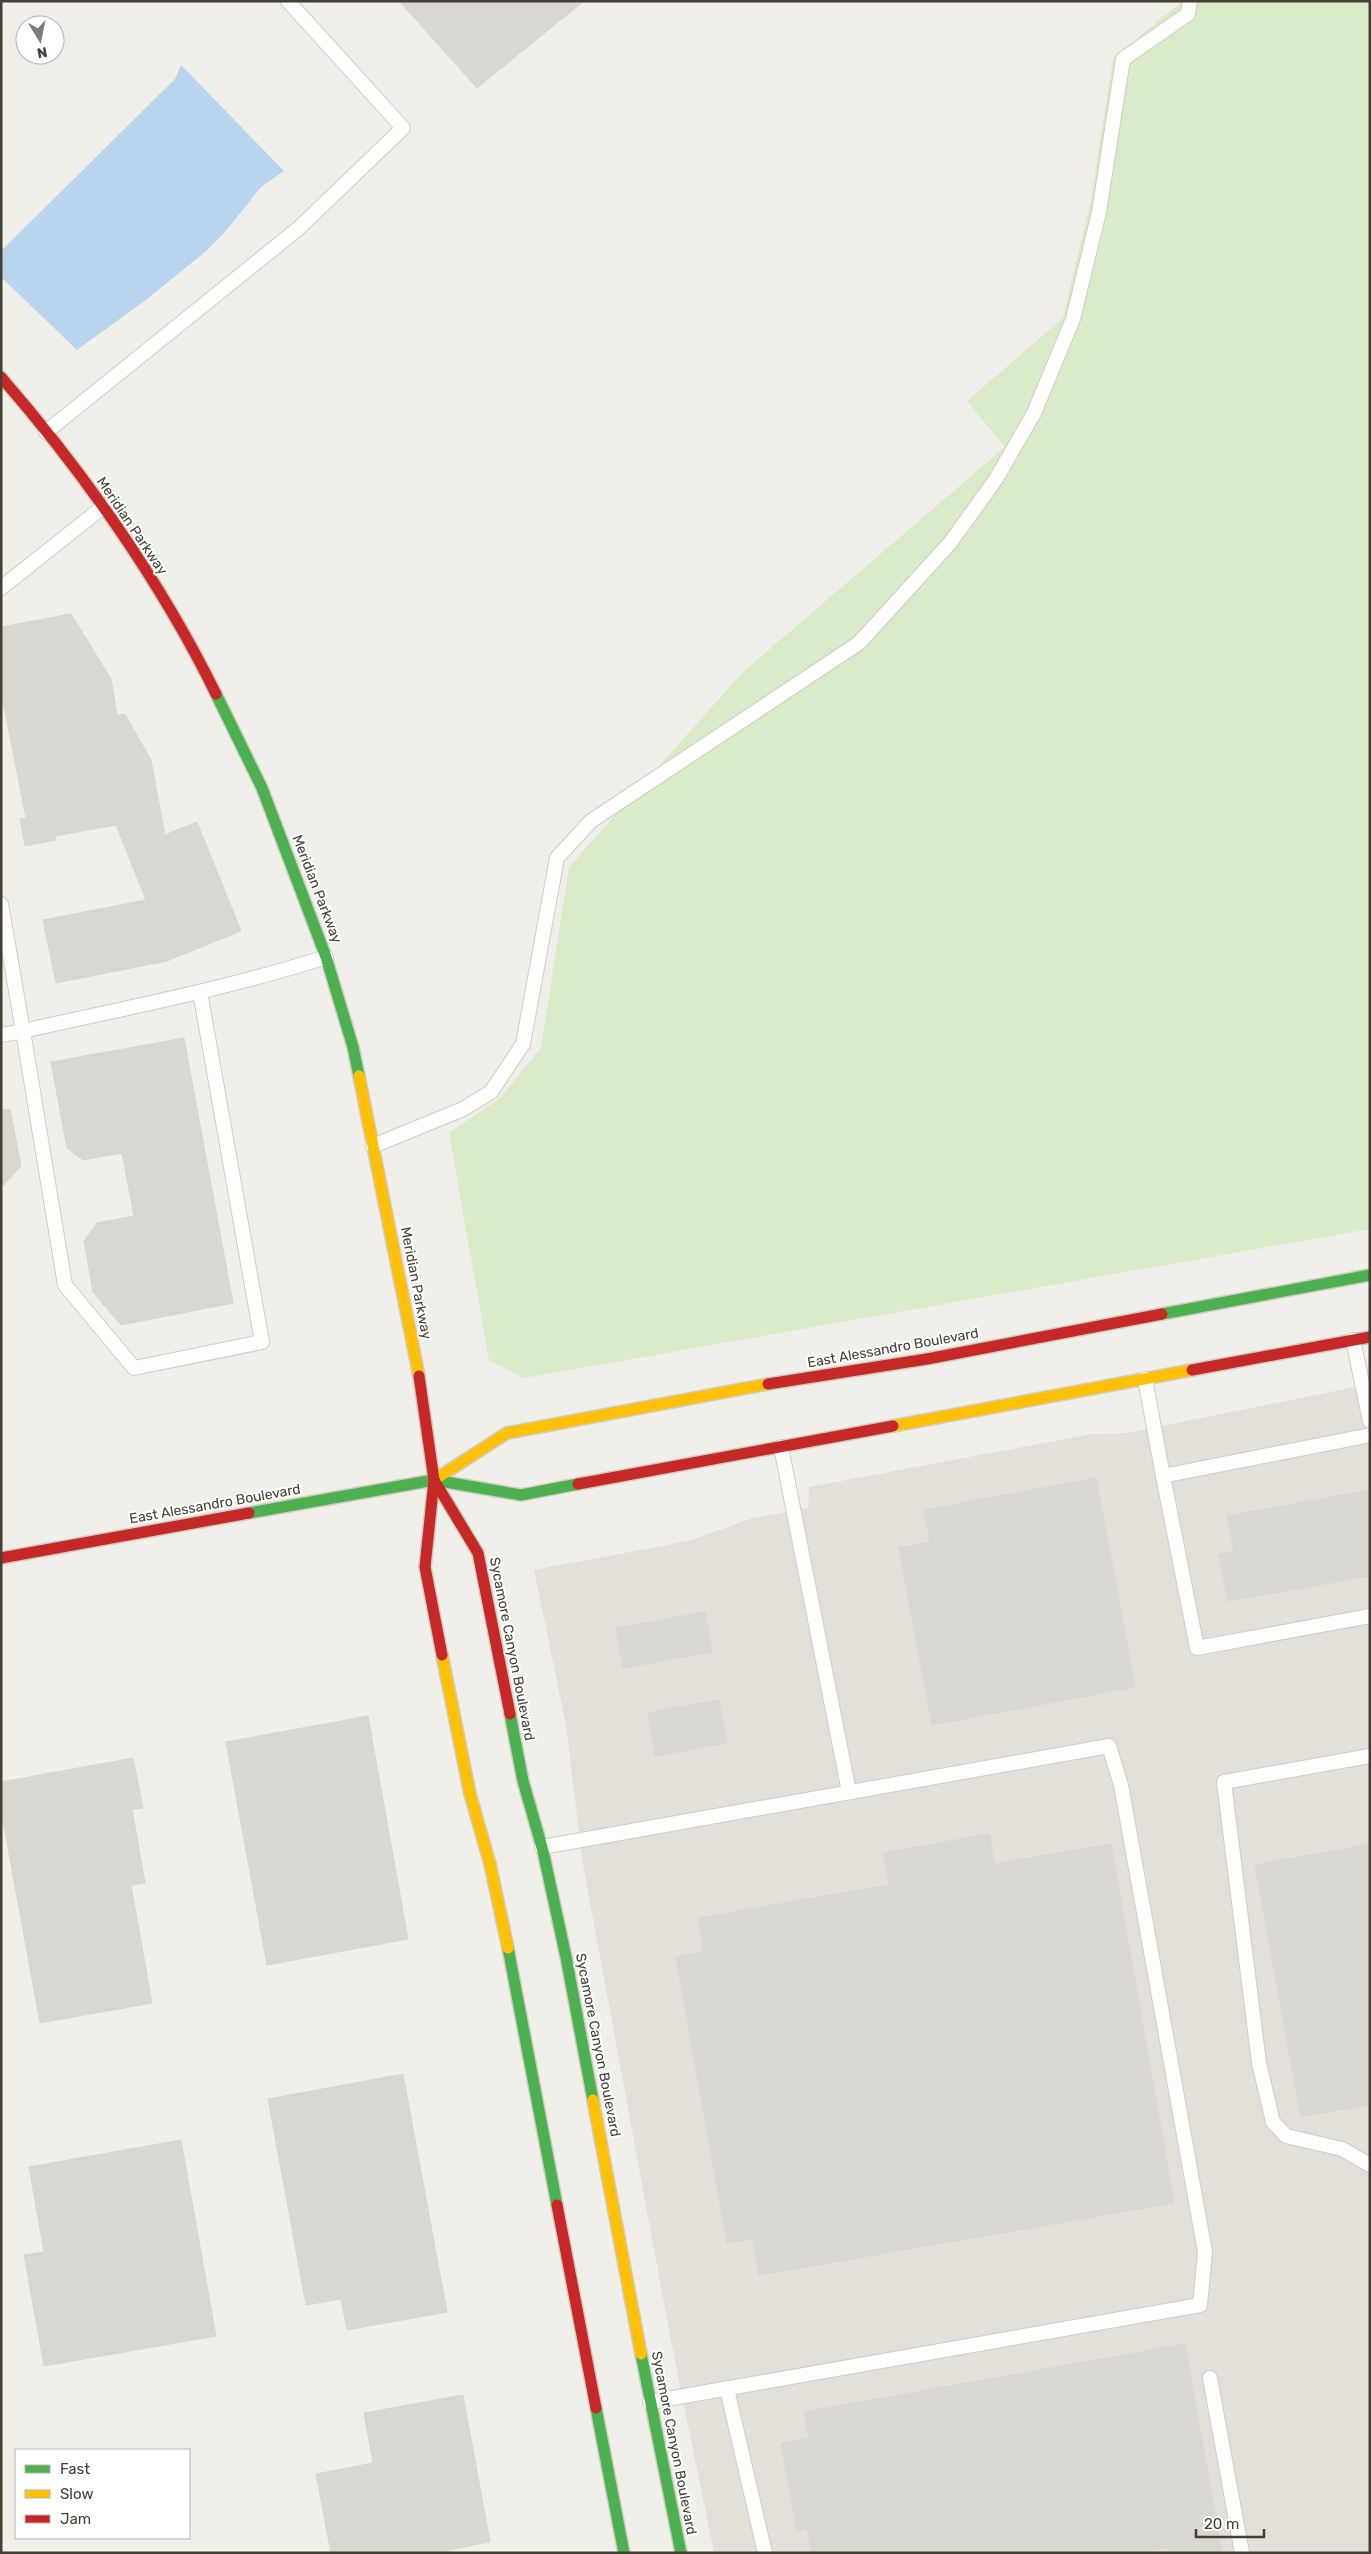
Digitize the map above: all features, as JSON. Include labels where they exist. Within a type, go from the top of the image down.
[{"type":"main road","name":"Meridian Parkway","points":[[1,378],[46,432],[103,507],[166,604],[212,688],[262,788],[326,957],[353,1047],[423,1395],[434,1480]]},
{"type":"main road","name":"East Alessandro Boulevard","points":[[434,1480],[507,1433],[745,1388],[927,1358],[1370,1275]]},
{"type":"main road","name":"East Alessandro Boulevard","points":[[1,1558],[434,1480],[521,1495],[1370,1337]]},
{"type":"main road","name":"Sycamore Canyon Boulevard","points":[[434,1480],[478,1553],[523,1781],[542,1847],[566,1957],[650,2402],[682,2553]]},
{"type":"main road","points":[[434,1480],[425,1567],[470,1794],[490,1864],[512,1967],[624,2553]]},
{"type":"lane","points":[[46,432],[299,228],[403,128],[288,1]]},
{"type":"lane","points":[[372,1146],[463,1109],[491,1092],[523,1044],[556,858],[591,822],[859,643],[950,543],[996,479],[1034,413],[1073,319],[1098,212],[1123,58],[1188,14],[1190,1]]},
{"type":"lane","points":[[1,588],[103,507]]},
{"type":"lane","points":[[1,904],[65,1285],[134,1368],[262,1342],[200,992]]},
{"type":"lane","points":[[1,1035],[200,992],[273,974],[326,957]]},
{"type":"lane","points":[[1353,1340],[1370,1421]]},
{"type":"lane","points":[[1145,1379],[1197,1648],[1370,1616]]},
{"type":"lane","points":[[1163,1476],[1370,1435]]},
{"type":"lane","points":[[781,1447],[849,1792]]},
{"type":"lane","points":[[542,1847],[1109,1746],[1121,1784],[1205,2252],[1200,2305],[650,2402]]},
{"type":"lane","points":[[1370,1756],[1224,1782],[1260,2063],[1273,2122],[1286,2136],[1342,2150],[1370,2165]]},
{"type":"lane","points":[[1210,2378],[1242,2553]]},
{"type":"lane","points":[[727,2389],[765,2553]]},
{"type":"shaded area","points":[[1370,1384],[1370,2553],[714,2553],[670,2336],[582,1859],[566,1725],[534,1570],[688,1541],[753,1518],[808,1508],[809,1487],[1092,1434],[1127,1433]]},
{"type":"green space","points":[[1179,1],[1370,1],[1370,1229],[524,1378],[489,1360],[449,1133],[499,1099],[541,1048],[569,867],[743,672],[1005,447],[967,401],[1063,318],[1091,199],[1113,58],[1179,4]]},
{"type":"water","points":[[181,65],[284,171],[261,187],[225,232],[205,252],[147,299],[77,350],[1,277],[1,251],[175,79]]},
{"type":"building","points":[[399,1],[584,1],[477,88]]},
{"type":"building","points":[[71,614],[111,679],[117,715],[125,714],[151,760],[165,835],[197,822],[241,931],[167,961],[56,983],[43,920],[146,900],[116,825],[55,836],[56,840],[25,846],[20,819],[26,818],[1,692],[1,627]]},
{"type":"building","points":[[184,1038],[233,1303],[121,1325],[93,1292],[84,1241],[97,1223],[134,1216],[122,1153],[83,1160],[67,1148],[51,1062]]},
{"type":"building","points":[[10,1109],[21,1166],[1,1188],[1,1110]]},
{"type":"building","points":[[1096,1478],[1135,1687],[932,1725],[899,1548],[930,1542],[924,1510]]},
{"type":"building","points":[[1370,1490],[1370,1576],[1228,1601],[1219,1554],[1234,1552],[1227,1516]]},
{"type":"building","points":[[705,1612],[712,1652],[623,1668],[616,1628]]},
{"type":"building","points":[[719,1700],[727,1743],[655,1756],[648,1713]]},
{"type":"building","points":[[368,1716],[408,1939],[267,1965],[226,1742]]},
{"type":"building","points":[[133,1758],[143,1808],[132,1809],[145,1883],[131,1885],[152,2003],[40,2023],[1,1810],[1,1782]]},
{"type":"building","points":[[989,1834],[994,1864],[1111,1844],[1174,2203],[759,2275],[753,2239],[727,2243],[676,1957],[704,1952],[698,1918],[889,1885],[883,1853]]},
{"type":"building","points":[[1370,1844],[1370,2104],[1301,2117],[1255,1865]]},
{"type":"building","points":[[403,2074],[447,2312],[347,2330],[341,2299],[306,2305],[268,2099]]},
{"type":"building","points":[[181,2140],[216,2336],[44,2366],[24,2255],[44,2252],[29,2167]]},
{"type":"building","points":[[1185,2344],[1222,2553],[1169,2553],[1168,2547],[1137,2553],[812,2553],[807,2529],[797,2531],[781,2443],[809,2438],[804,2412]]},
{"type":"building","points":[[463,2395],[490,2542],[434,2553],[331,2553],[316,2474],[373,2463],[364,2413]]},
{"type":"traffic: fast","points":[[216,694],[262,788],[326,957],[353,1047],[359,1076]]},
{"type":"traffic: fast","points":[[1162,1314],[1370,1275]]},
{"type":"traffic: fast","points":[[249,1513],[434,1480],[521,1495],[578,1484]]},
{"type":"traffic: fast","points":[[510,1714],[523,1781],[543,1851],[566,1957],[593,2100]]},
{"type":"traffic: fast","points":[[508,1948],[557,2205]]},
{"type":"traffic: fast","points":[[641,2354],[681,2553]]},
{"type":"traffic: fast","points":[[596,2408],[624,2553]]},
{"type":"traffic: slow","points":[[359,1076],[419,1376]]},
{"type":"traffic: slow","points":[[893,1426],[1192,1370]]},
{"type":"traffic: slow","points":[[434,1480],[507,1433],[768,1384]]},
{"type":"traffic: slow","points":[[442,1655],[470,1794],[490,1864],[508,1948]]},
{"type":"traffic: slow","points":[[593,2100],[641,2354]]},
{"type":"traffic: jam","points":[[1,377],[61,450],[119,529],[171,610],[216,694]]},
{"type":"traffic: jam","points":[[768,1384],[927,1359],[1162,1314]]},
{"type":"traffic: jam","points":[[1192,1370],[1370,1337]]},
{"type":"traffic: jam","points":[[419,1376],[434,1480],[425,1567],[442,1655]]},
{"type":"traffic: jam","points":[[578,1484],[893,1426]]},
{"type":"traffic: jam","points":[[434,1480],[478,1553],[510,1714]]},
{"type":"traffic: jam","points":[[1,1558],[249,1513]]},
{"type":"traffic: jam","points":[[557,2205],[596,2408]]}]
